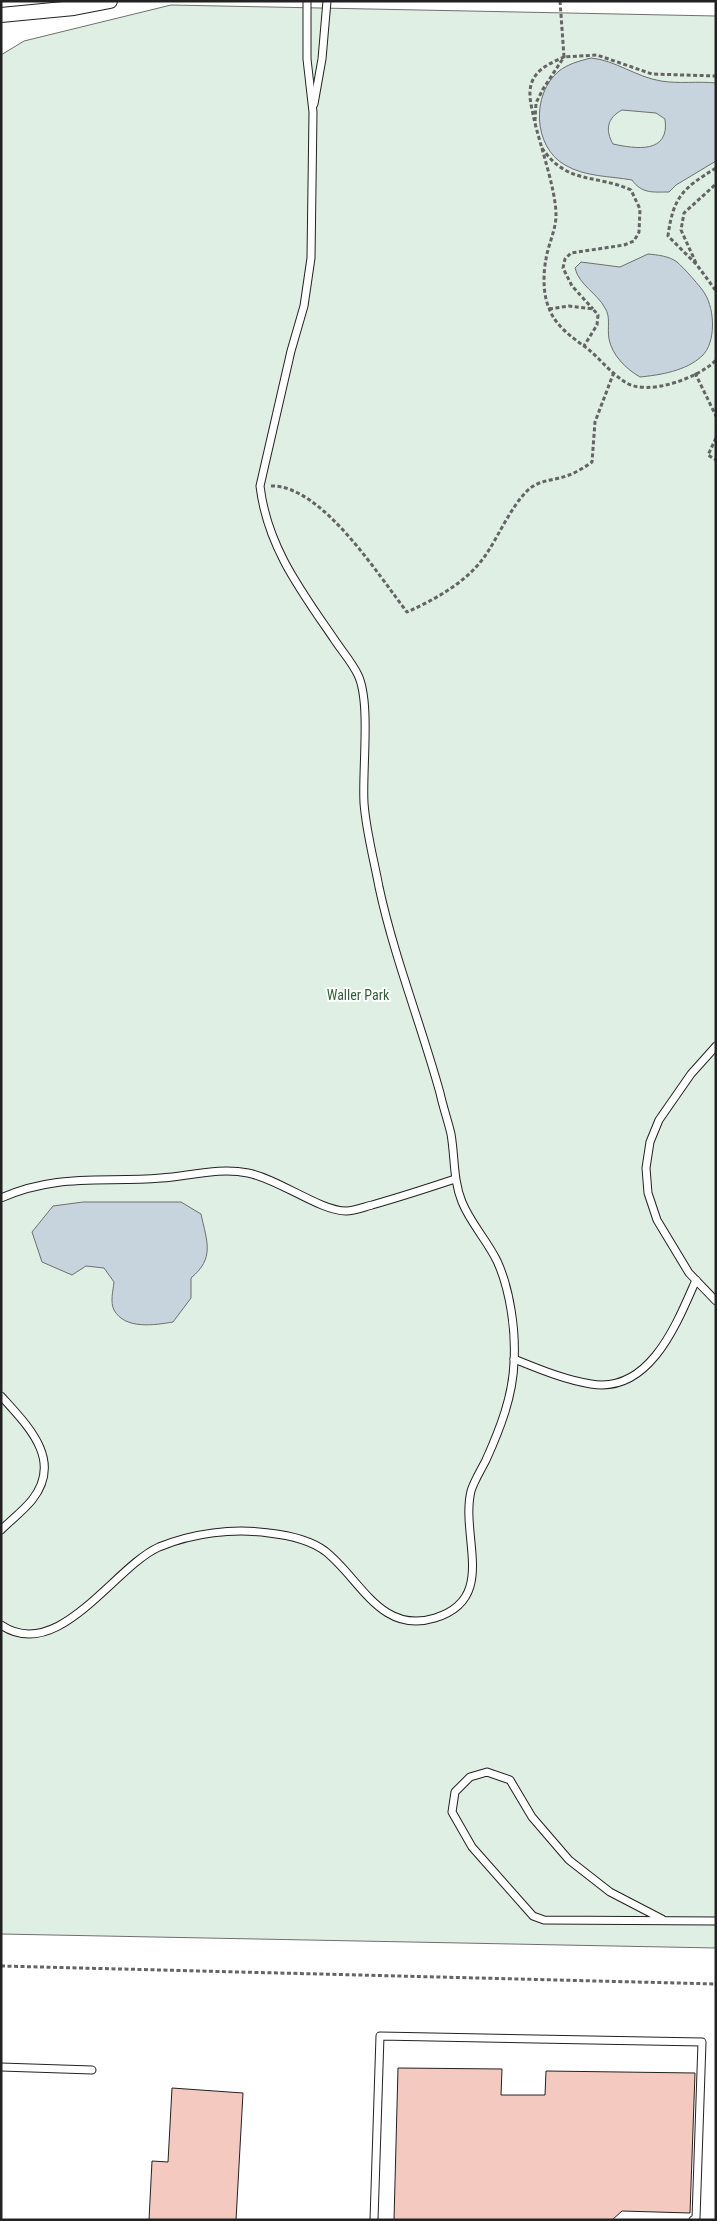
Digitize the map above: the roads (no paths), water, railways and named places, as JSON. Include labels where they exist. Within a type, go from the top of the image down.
[{"type":"street","points":[[1,15],[74,8],[110,1]]},
{"type":"lane","points":[[1,1625],[9,1630],[27,1634],[51,1630],[87,1606],[130,1567],[156,1548],[196,1536],[225,1532],[279,1534],[312,1544],[325,1551],[377,1607],[395,1617],[415,1621],[432,1619],[452,1611],[463,1601],[471,1586],[474,1569],[469,1532],[471,1491],[504,1418],[514,1359],[514,1331],[497,1262],[473,1225],[455,1179],[451,1136],[427,1048],[400,968],[374,859],[364,804],[364,709],[358,674],[285,566],[270,534],[263,508],[260,486],[290,351],[304,306],[311,258],[313,112],[307,59],[307,1]]},
{"type":"lane","points":[[313,112],[322,59],[327,1]]},
{"type":"lane","points":[[716,1046],[691,1074],[659,1120],[650,1142],[646,1168],[648,1193],[657,1220],[688,1273],[716,1301]]},
{"type":"lane","points":[[1,1198],[56,1182],[80,1179],[154,1178],[227,1171],[248,1173],[270,1179],[315,1201],[345,1211],[406,1196],[455,1179]]},
{"type":"lane","points":[[514,1359],[572,1380],[592,1385],[614,1384],[631,1378],[646,1366],[665,1341],[696,1280]]},
{"type":"lane","points":[[1,1396],[23,1421],[42,1450],[44,1470],[41,1484],[33,1499],[1,1530]]},
{"type":"lane","points":[[662,1919],[610,1892],[569,1860],[532,1817],[510,1780],[487,1772],[470,1777],[455,1792],[452,1812],[472,1847],[533,1916],[544,1920],[662,1919],[716,1921]]},
{"type":"lane","points":[[374,2220],[380,2036],[702,2042],[696,2218],[693,2220]]},
{"type":"lane","points":[[1,2067],[92,2070]]},
{"type":"park label","name":"Waller Park","points":[[358,995]]}]
